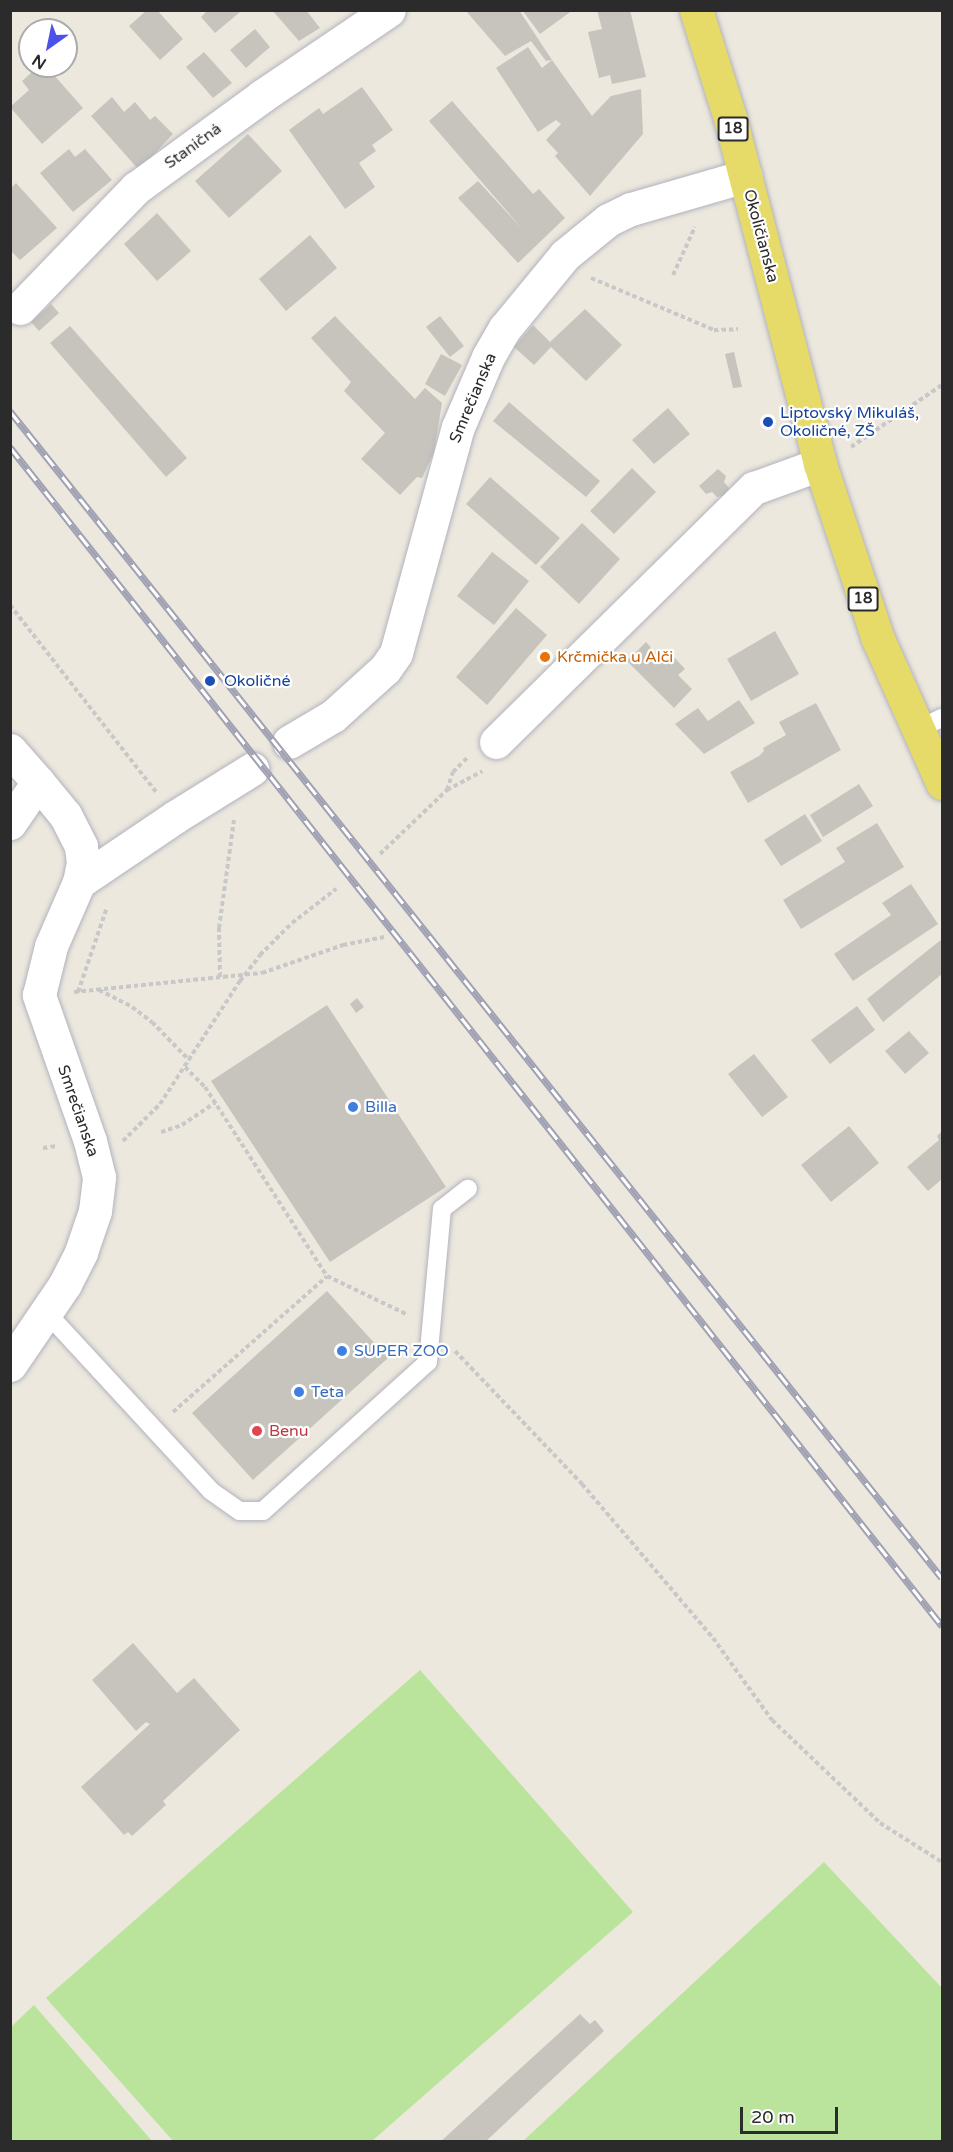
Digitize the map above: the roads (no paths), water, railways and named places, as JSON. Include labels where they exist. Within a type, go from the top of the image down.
[{"type":"main road","name":"Okoličianska","points":[[696,10],[717,72],[746,176],[820,464],[874,627],[930,724],[942,783]]},
{"type":"street","name":"Staničná","points":[[20,308],[136,188],[262,96],[388,10]]},
{"type":"street","name":"Smrečianska","points":[[289,742],[333,716],[385,669],[396,652],[458,427],[488,357],[506,328],[547,277],[565,255],[609,220],[631,209],[746,176]]},
{"type":"street","points":[[496,742],[754,488],[820,464]]},
{"type":"street","points":[[10,750],[38,782],[76,833],[83,863],[79,882]]},
{"type":"street","points":[[79,882],[175,816],[244,774]]},
{"type":"street","points":[[10,823],[38,782]]},
{"type":"street","name":"Smrečianska","points":[[10,1365],[46,1312],[81,1252],[95,1211],[99,1177],[90,1142],[39,995],[51,946],[79,882]]},
{"type":"lane","points":[[46,1312],[211,1491],[240,1510],[263,1511],[428,1362],[442,1209],[468,1189]]},
{"type":"railway","points":[[10,411],[942,1578]]},
{"type":"railway","points":[[10,447],[942,1626]]},
{"type":"place","name":"Liptovský Mikuláš, Okoličné, ZŠ","points":[[768,422]]},
{"type":"place","name":"Krčmička u Alči","points":[[545,657]]},
{"type":"place","name":"Okoličné","points":[[210,681]]},
{"type":"place","name":"Billa","points":[[353,1107]]},
{"type":"place","name":"SUPER ZOO","points":[[342,1351]]},
{"type":"place","name":"Teta","points":[[299,1392]]},
{"type":"place","name":"Benu","points":[[257,1431]]}]
